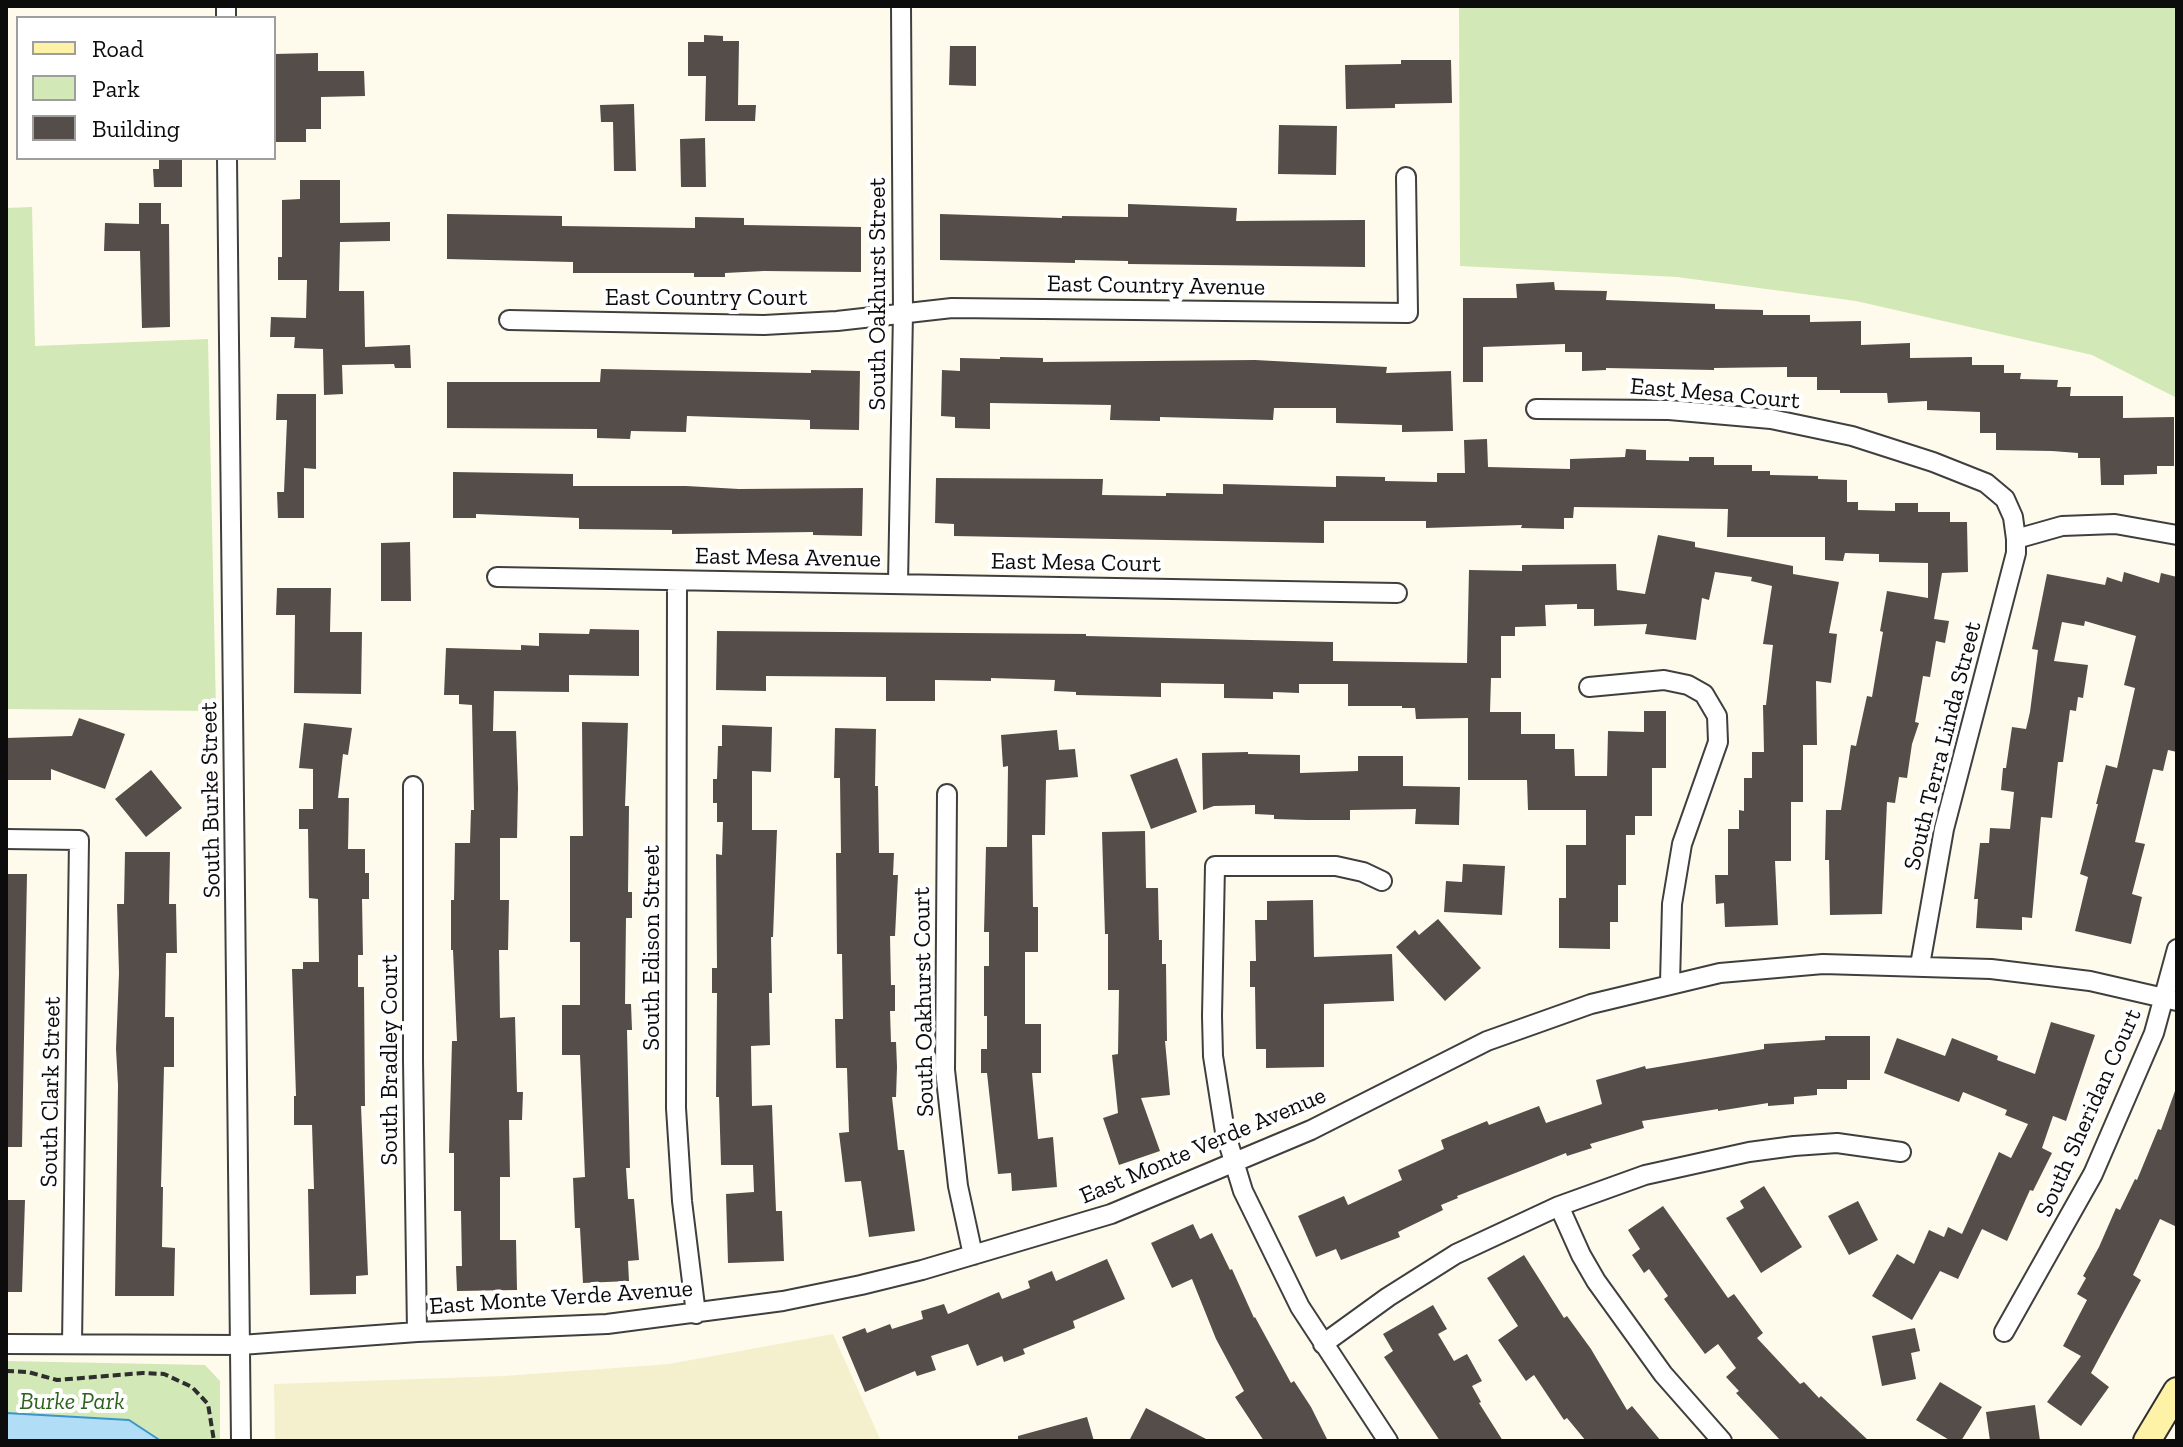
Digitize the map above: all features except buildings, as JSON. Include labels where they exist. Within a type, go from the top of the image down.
[{"type":"main road","points":[[2147,1441],[2177,1391]]},
{"type":"street","name":"South Oakhurst Street","points":[[898,583],[903,313],[901,6]]},
{"type":"street","name":"South Burke Street","points":[[227,160],[241,1441]]},
{"type":"street","name":"East Country Avenue","points":[[903,313],[952,308],[1408,313],[1406,177]]},
{"type":"street","name":"East Country Court","points":[[509,320],[764,325],[903,313]]},
{"type":"street","name":"East Mesa Court","points":[[1536,409],[1698,412],[1771,419],[1852,436],[1986,483],[2005,499],[2013,517],[2016,539]]},
{"type":"street","points":[[2016,539],[2062,526],[2115,524],[2177,535]]},
{"type":"street","name":"South Terra Linda Street","points":[[1920,965],[1944,829],[2016,553],[2016,539]]},
{"type":"street","points":[[497,577],[677,581]]},
{"type":"street","name":"East Mesa Avenue","points":[[677,581],[898,583]]},
{"type":"street","name":"South Edison Street","points":[[677,581],[676,1108],[682,1201],[696,1314]]},
{"type":"street","name":"East Mesa Court","points":[[898,583],[1397,593]]},
{"type":"street","points":[[1589,687],[1664,680],[1688,685],[1704,694],[1717,716],[1718,742],[1682,844],[1672,904],[1670,983]]},
{"type":"street","name":"South Bradley Court","points":[[413,786],[417,1332]]},
{"type":"street","name":"South Oakhurst Court","points":[[947,794],[945,1070],[958,1186],[973,1255]]},
{"type":"street","name":"South Clark Street","points":[[6,839],[79,840],[72,1344]]},
{"type":"street","points":[[1382,881],[1363,872],[1336,866],[1215,866],[1213,1056],[1233,1164],[1271,1251],[1300,1307],[1388,1441]]},
{"type":"street","name":"South Sheridan Court","points":[[2004,1332],[2093,1174],[2154,1033],[2173,1003],[2177,949]]},
{"type":"street","name":"East Monte Verde Avenue","points":[[6,1344],[241,1345],[417,1332],[607,1324],[783,1301],[861,1285],[1111,1214],[1311,1130],[1487,1041],[1591,1004],[1670,983],[1773,967],[1853,963],[1920,965],[2059,976],[2128,989],[2173,1003]]},
{"type":"street","points":[[1323,1344],[1427,1270],[1495,1234],[1559,1206],[1645,1175],[1749,1152],[1837,1143],[1901,1152]]},
{"type":"street","points":[[1559,1206],[1596,1281],[1663,1374],[1722,1441]]},
{"type":"path","points":[[6,1371],[28,1372],[57,1380],[164,1374],[192,1387],[208,1404],[214,1441]]},
{"type":"shaded area","points":[[833,1334],[881,1441],[275,1441],[274,1384],[504,1376],[669,1364]]},
{"type":"green space","points":[[1459,6],[2177,6],[2177,398],[2092,355],[1856,301],[1677,277],[1460,266]]},
{"type":"green space","points":[[32,207],[35,346],[208,339],[216,711],[6,709],[6,208]]},
{"type":"green space","name":"Burke Park","points":[[6,1361],[205,1365],[220,1381],[220,1441],[6,1441]]},
{"type":"water","points":[[6,1413],[129,1420],[161,1441],[6,1441]]}]
